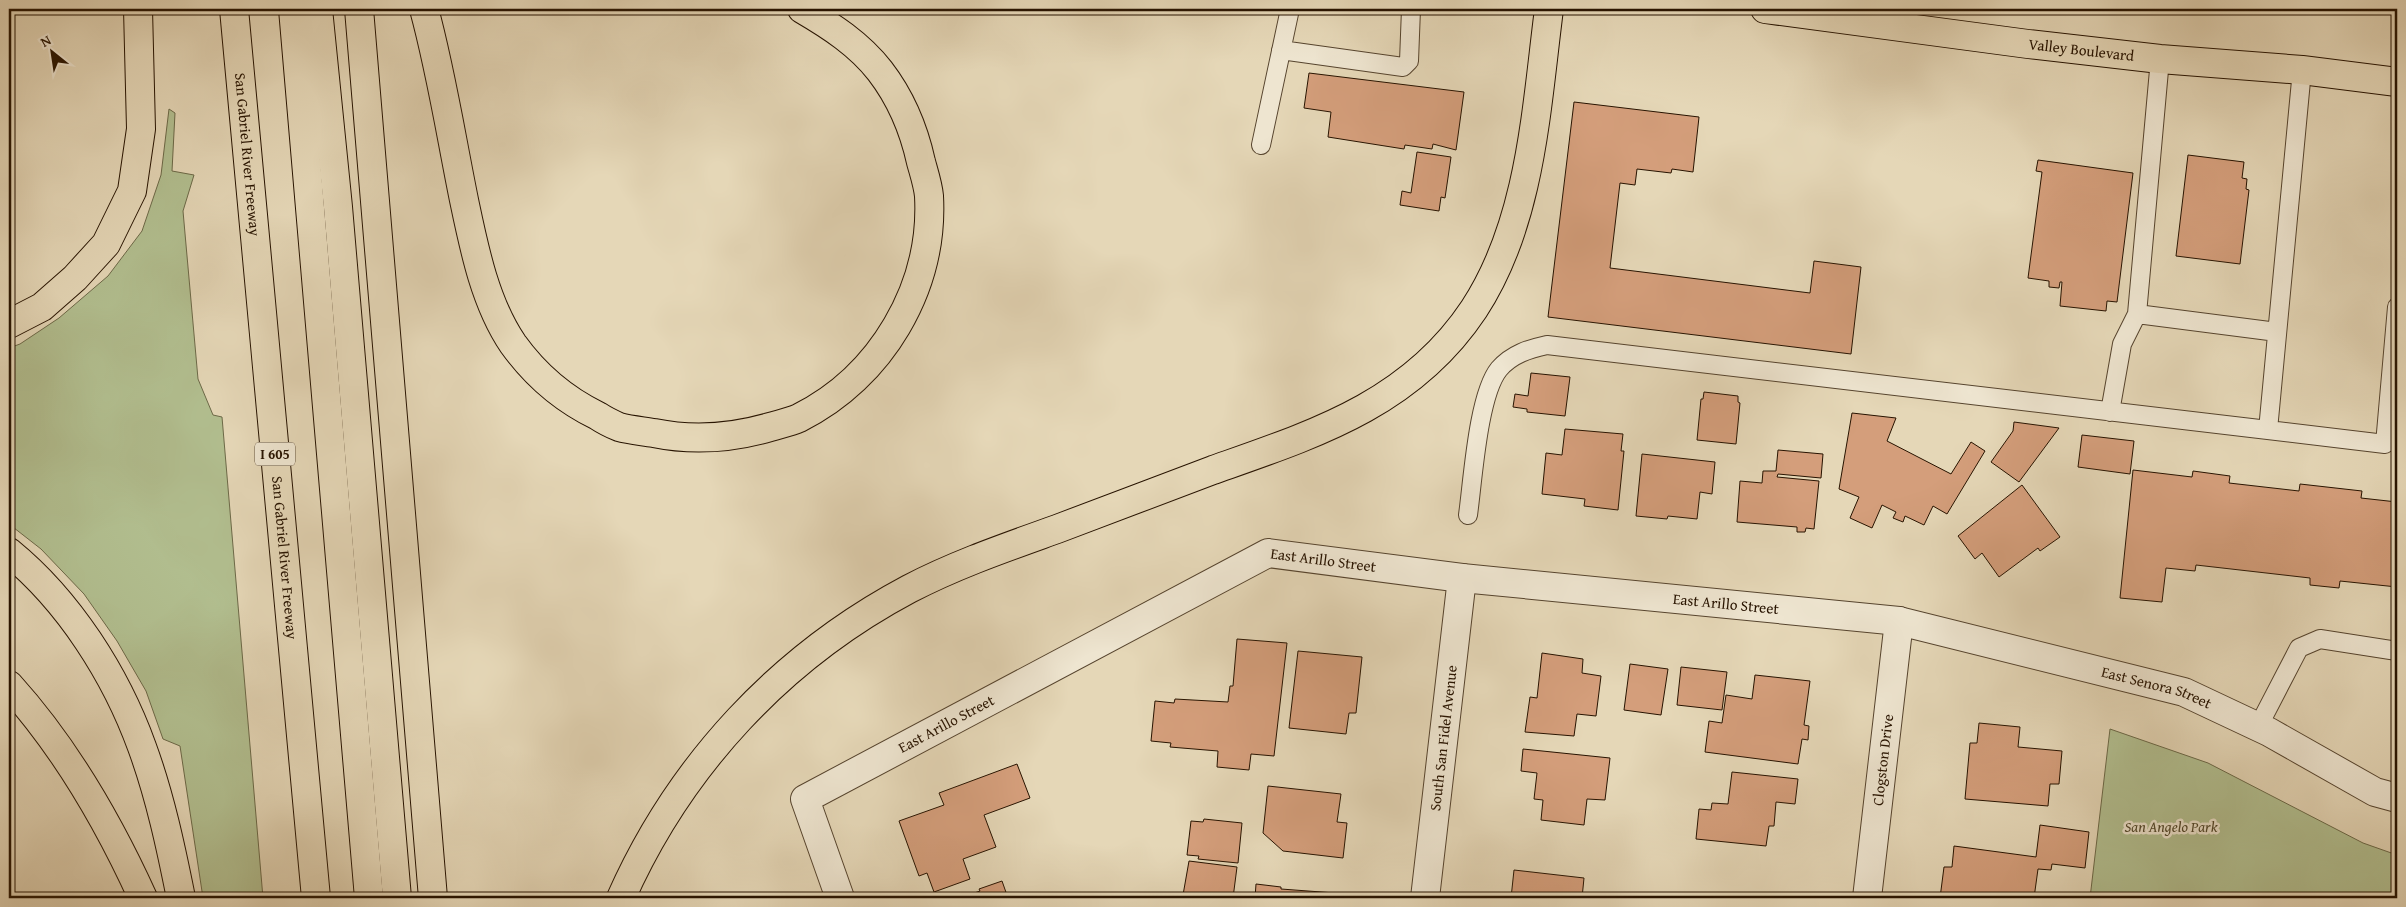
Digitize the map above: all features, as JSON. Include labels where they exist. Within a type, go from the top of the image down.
[{"type":"main road","points":[[9,324],[42,306],[75,278],[106,244],[132,191],[141,129],[138,9]]},
{"type":"main road","name":"San Gabriel River Freeway","points":[[234,9],[316,898]]},
{"type":"main road","points":[[294,9],[369,898]]},
{"type":"main road","points":[[318,9],[338,207],[397,898]]},
{"type":"main road","points":[[359,9],[433,898]]},
{"type":"main road","points":[[425,14],[476,258],[491,300],[512,343],[542,380],[569,402],[617,426],[664,435],[710,438],[753,432],[797,419],[844,389],[882,349],[899,324],[922,267],[928,232],[929,194],[917,144],[900,102],[880,71],[857,46],[831,26],[802,9]]},
{"type":"main road","points":[[622,898],[639,860],[671,806],[727,731],[772,684],[798,662],[854,622],[910,589],[969,561],[1285,444],[1344,420],[1393,391],[1431,359],[1460,328],[1473,310],[1494,274],[1511,235],[1526,170],[1549,9]]},
{"type":"main road","name":"Valley Boulevard","points":[[1766,9],[2019,43],[2160,59],[2302,70],[2397,82]]},
{"type":"main road","points":[[9,552],[26,566],[63,606],[96,653],[122,701],[142,747],[160,803],[181,898]]},
{"type":"main road","points":[[9,685],[38,716],[82,780],[124,855],[143,898]]},
{"type":"street","name":"East Arillo Street","points":[[840,898],[805,800],[1268,553],[1462,578],[1899,621]]},
{"type":"street","name":"South San Fidel Avenue","points":[[1425,898],[1462,578]]},
{"type":"street","name":"East Senora Street","points":[[1899,621],[2184,692],[2258,727],[2375,792],[2397,798]]},
{"type":"street","name":"Clogston Drive","points":[[1867,898],[1899,621]]},
{"type":"lane","points":[[1261,145],[1290,9]]},
{"type":"lane","points":[[1281,50],[1403,67],[1409,61],[1411,9]]},
{"type":"lane","points":[[2110,412],[2122,344],[2137,314],[2160,59]]},
{"type":"lane","points":[[2268,430],[2302,70]]},
{"type":"lane","points":[[1468,515],[1488,388],[1500,368],[1522,351],[1547,345],[2385,444],[2397,307]]},
{"type":"lane","points":[[2137,314],[2277,332]]},
{"type":"lane","points":[[2258,727],[2298,648],[2320,639],[2397,651]]},
{"type":"green space","points":[[169,109],[175,113],[172,171],[194,175],[183,211],[198,379],[213,415],[222,417],[263,898],[203,898],[180,746],[163,739],[146,691],[117,641],[84,594],[41,549],[9,524],[9,348],[20,344],[59,318],[108,276],[142,231],[161,175]]},
{"type":"green space","name":"San Angelo Park","points":[[2110,729],[2208,763],[2363,843],[2397,855],[2397,898],[2090,898]]},
{"type":"building","points":[[1309,73],[1464,92],[1456,150],[1433,144],[1432,149],[1405,145],[1404,149],[1328,137],[1331,112],[1304,108]]},
{"type":"building","points":[[1574,102],[1699,117],[1693,172],[1672,169],[1671,173],[1637,169],[1635,185],[1620,183],[1610,268],[1810,293],[1814,261],[1861,267],[1851,354],[1548,317]]},
{"type":"building","points":[[1417,152],[1451,157],[1445,198],[1441,197],[1439,211],[1400,205],[1402,191],[1411,193]]},
{"type":"building","points":[[2188,155],[2244,162],[2242,178],[2247,179],[2246,189],[2249,190],[2240,264],[2176,256]]},
{"type":"building","points":[[2038,160],[2133,173],[2117,302],[2107,301],[2106,311],[2060,306],[2062,282],[2060,282],[2059,288],[2049,287],[2049,281],[2028,278],[2042,172],[2036,171]]},
{"type":"building","points":[[1531,373],[1570,377],[1565,416],[1527,412],[1527,409],[1513,407],[1515,394],[1528,396]]},
{"type":"building","points":[[1704,392],[1738,396],[1738,402],[1740,403],[1736,444],[1697,440],[1701,399],[1703,399]]},
{"type":"building","points":[[1852,413],[1896,418],[1887,441],[1951,474],[1971,442],[1985,451],[1947,514],[1933,506],[1924,525],[1905,516],[1903,522],[1893,518],[1896,512],[1882,505],[1872,528],[1850,518],[1859,497],[1839,489]]},
{"type":"building","points":[[2014,422],[2059,428],[2019,482],[1991,462],[2013,431]]},
{"type":"building","points":[[1565,429],[1623,434],[1621,451],[1624,451],[1618,510],[1584,506],[1585,499],[1542,494],[1546,453],[1562,455]]},
{"type":"building","points":[[2082,435],[2134,441],[2130,474],[2078,467]]},
{"type":"building","points":[[1778,450],[1823,454],[1821,478],[1778,474],[1777,477],[1819,481],[1814,529],[1806,528],[1805,532],[1797,532],[1797,527],[1737,522],[1740,481],[1762,483],[1763,471],[1776,471]]},
{"type":"building","points":[[1642,454],[1715,462],[1712,494],[1700,492],[1697,519],[1668,516],[1667,519],[1636,516]]},
{"type":"building","points":[[2133,470],[2192,477],[2193,471],[2230,476],[2229,483],[2299,491],[2300,484],[2362,491],[2361,498],[2397,502],[2397,587],[2340,581],[2339,588],[2310,585],[2310,578],[2196,565],[2195,571],[2166,568],[2162,602],[2120,598]]},
{"type":"building","points":[[2022,485],[2060,537],[2040,551],[2038,548],[1999,577],[1982,553],[1975,559],[1958,536]]},
{"type":"building","points":[[1237,639],[1287,643],[1274,756],[1251,754],[1249,770],[1217,767],[1218,751],[1170,747],[1171,743],[1151,741],[1155,701],[1174,703],[1175,699],[1228,702],[1230,686],[1233,686]]},
{"type":"building","points":[[1298,651],[1362,657],[1356,713],[1349,713],[1346,734],[1289,728]]},
{"type":"building","points":[[1542,653],[1583,659],[1582,673],[1601,676],[1596,716],[1577,714],[1574,736],[1525,732],[1530,697],[1537,698]]},
{"type":"building","points":[[1630,664],[1668,669],[1661,715],[1624,710]]},
{"type":"building","points":[[1681,667],[1727,672],[1722,710],[1677,705]]},
{"type":"building","points":[[1755,675],[1810,681],[1804,725],[1809,726],[1808,740],[1802,739],[1798,764],[1705,752],[1709,721],[1722,723],[1726,695],[1752,699]]},
{"type":"building","points":[[1979,723],[2020,727],[2018,747],[2062,751],[2059,784],[2050,784],[2048,806],[1965,799],[1970,743],[1977,743]]},
{"type":"building","points":[[1523,749],[1610,758],[1605,800],[1587,799],[1584,825],[1541,820],[1543,800],[1534,799],[1537,773],[1521,771]]},
{"type":"building","points":[[1017,764],[1030,798],[984,815],[996,847],[963,859],[970,879],[934,892],[927,873],[919,876],[899,821],[944,805],[939,793]]},
{"type":"building","points":[[1732,772],[1798,779],[1795,804],[1776,802],[1774,826],[1769,826],[1766,846],[1696,839],[1699,809],[1711,810],[1712,803],[1728,804]]},
{"type":"building","points":[[1268,786],[1341,794],[1337,822],[1347,823],[1343,858],[1283,851],[1263,833]]},
{"type":"building","points":[[1204,819],[1242,823],[1238,863],[1198,859],[1199,856],[1187,855],[1191,821],[1203,822]]},
{"type":"building","points":[[2040,825],[2089,832],[2085,868],[2052,864],[2051,870],[2038,869],[2034,898],[1940,898],[1944,867],[1952,867],[1954,846],[2036,857]]},
{"type":"building","points":[[1189,861],[1237,867],[1233,898],[1183,895]]},
{"type":"building","points":[[1514,870],[1584,878],[1582,898],[1511,898]]},
{"type":"building","points":[[1002,881],[1008,898],[960,898],[980,891],[979,889]]},
{"type":"building","points":[[1256,884],[1281,887],[1281,889],[1335,893],[1334,898],[1255,898]]}]
